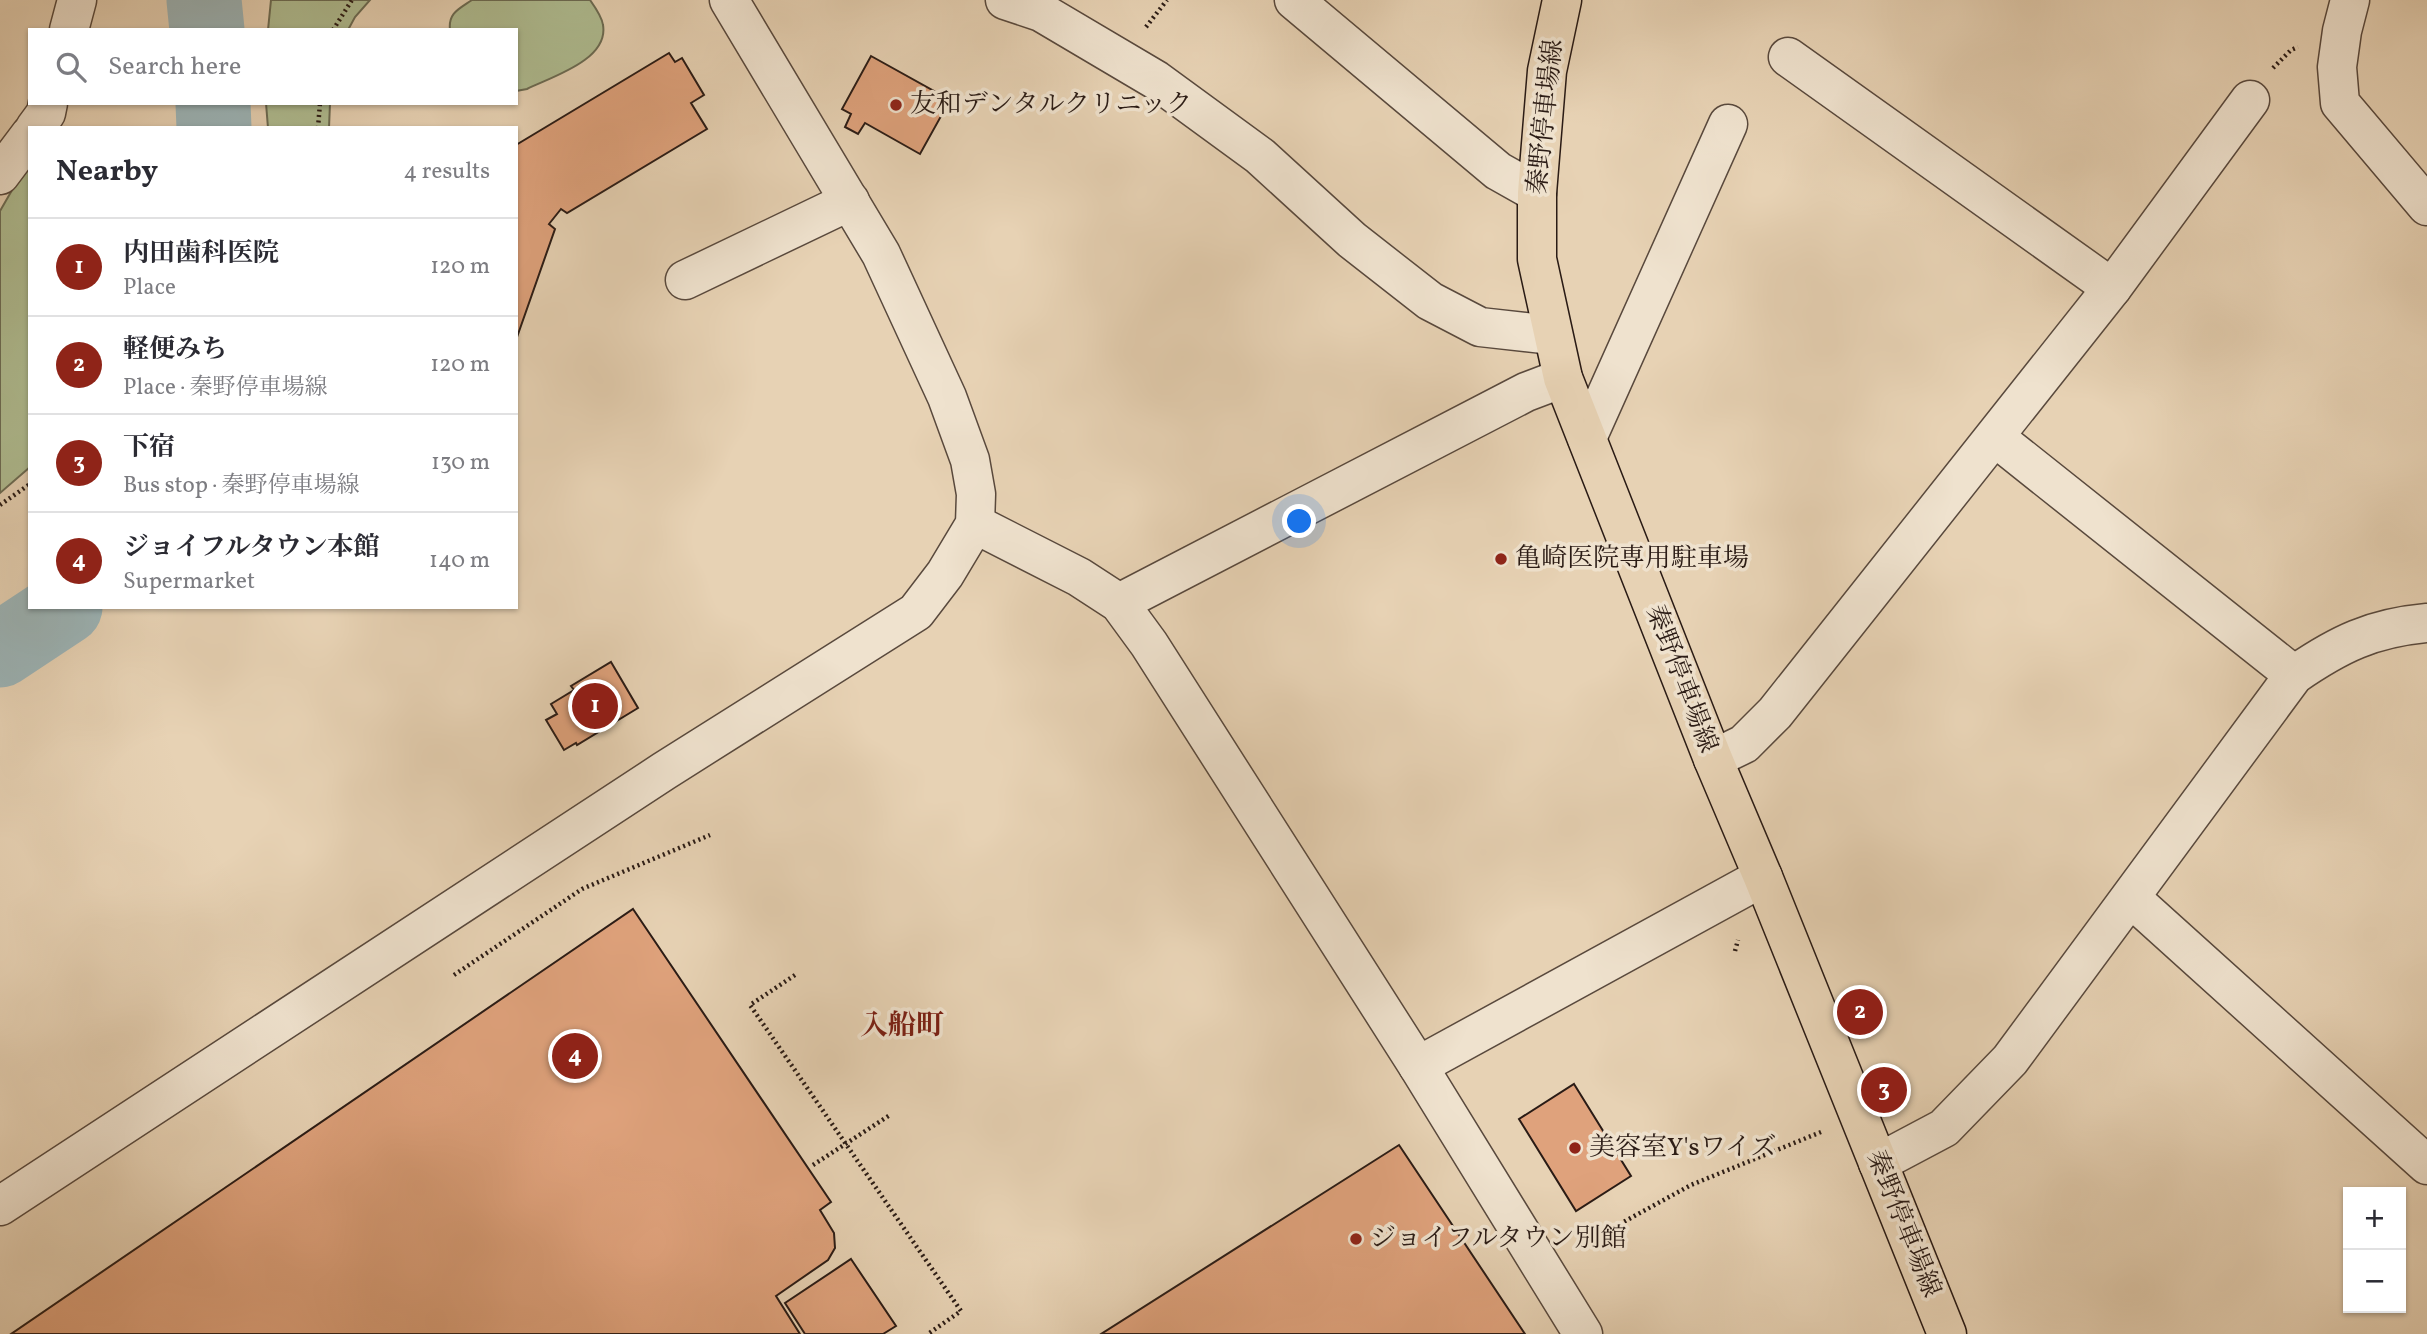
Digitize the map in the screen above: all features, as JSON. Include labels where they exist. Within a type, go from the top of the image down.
[{"type":"main road","name":"秦野停車場線","points":[[1562,0],[1547,71],[1537,193],[1537,259],[1563,378],[1713,759],[1947,1334]]},
{"type":"street","points":[[70,28],[77,0]]},
{"type":"street","points":[[0,1206],[664,771],[916,612],[945,574],[975,524],[976,494],[970,460],[947,397],[881,254],[729,0]]},
{"type":"street","points":[[1005,0],[1041,12],[1156,80],[1259,156],[1352,240],[1430,301],[1480,327],[1552,334]]},
{"type":"street","points":[[1294,0],[1498,171],[1537,193]]},
{"type":"street","points":[[2344,2],[2337,67],[2340,103],[2427,206]]},
{"type":"street","points":[[1788,57],[2112,288]]},
{"type":"street","points":[[1713,759],[1744,744],[1775,713],[1996,438],[2112,288],[2250,100]]},
{"type":"street","points":[[36,126],[46,113],[48,105]]},
{"type":"street","points":[[1587,438],[1728,124]]},
{"type":"street","points":[[0,175],[28,138]]},
{"type":"street","points":[[685,280],[850,201]]},
{"type":"street","points":[[1119,603],[1526,392],[1563,378]]},
{"type":"street","points":[[1996,438],[2294,675]]},
{"type":"street","points":[[975,524],[1079,577],[1119,603],[1149,644],[1418,1066],[1583,1334]]},
{"type":"street","points":[[1878,1163],[1944,1129],[2010,1060],[2294,675],[2331,650],[2375,631],[2427,623]]},
{"type":"street","points":[[1418,1066],[1763,877]]},
{"type":"street","points":[[2131,898],[2427,1165]]},
{"type":"path","points":[[334,28],[352,0]]},
{"type":"path","points":[[318,126],[320,105]]},
{"type":"path","points":[[0,505],[28,485]]},
{"type":"path","points":[[454,975],[582,889],[710,835]]},
{"type":"path","points":[[1735,951],[1738,940]]},
{"type":"path","points":[[795,975],[750,1005],[961,1311],[928,1334]]},
{"type":"path","points":[[1542,1268],[1691,1185],[1858,1114]]},
{"type":"path","points":[[813,1165],[890,1115]]},
{"type":"green space","points":[[271,0],[370,0],[349,28],[268,28]]},
{"type":"green space","points":[[472,0],[590,0],[603,25],[602,37],[597,48],[576,66],[518,91],[518,28],[450,28],[451,19]]},
{"type":"green space","points":[[266,105],[330,105],[329,126],[268,126]]},
{"type":"green space","points":[[28,162],[28,469],[0,493],[0,211]]},
{"type":"building","points":[[669,53],[675,62],[682,58],[704,95],[691,103],[707,129],[567,213],[561,209],[549,224],[555,229],[518,334],[518,144]]},
{"type":"building","name":"友和デンタルクリニック","points":[[871,56],[950,100],[920,154],[865,123],[858,134],[845,127],[851,114],[842,109]]},
{"type":"building","points":[[611,662],[638,708],[564,750],[546,720],[557,714],[551,704],[574,690],[571,686]]},
{"type":"building","points":[[633,909],[831,1202],[820,1210],[834,1233],[835,1248],[828,1260],[776,1296],[800,1334],[11,1334]]},
{"type":"building","name":"美容室Y'sワイズ","points":[[1574,1084],[1631,1176],[1576,1211],[1519,1119]]},
{"type":"building","name":"ジョイフルタウン別館","points":[[1399,1145],[1525,1334],[1101,1334]]},
{"type":"building","points":[[851,1259],[896,1326],[883,1334],[805,1334],[785,1303]]},
{"type":"waterway","points":[[204,0],[207,28]]},
{"type":"waterway","points":[[213,105],[214,126]]},
{"type":"waterway","points":[[0,650],[62,609]]},
{"type":"place","name":"友和デンタルクリニック","points":[[896,105]]},
{"type":"place","name":"亀崎医院専用駐車場","points":[[1501,559]]},
{"type":"place","name":"内田歯科医院","points":[[595,706]]},
{"type":"place","name":"軽便みち","points":[[1860,1012]]},
{"type":"place","name":"ジョイフルタウン本館","points":[[575,1056]]},
{"type":"place","name":"下宿","points":[[1884,1090]]},
{"type":"place","name":"美容室Y'sワイズ","points":[[1575,1148]]},
{"type":"place","name":"ジョイフルタウン別館","points":[[1356,1239]]},
{"type":"district","name":"入船町","points":[[902,1026]]}]
